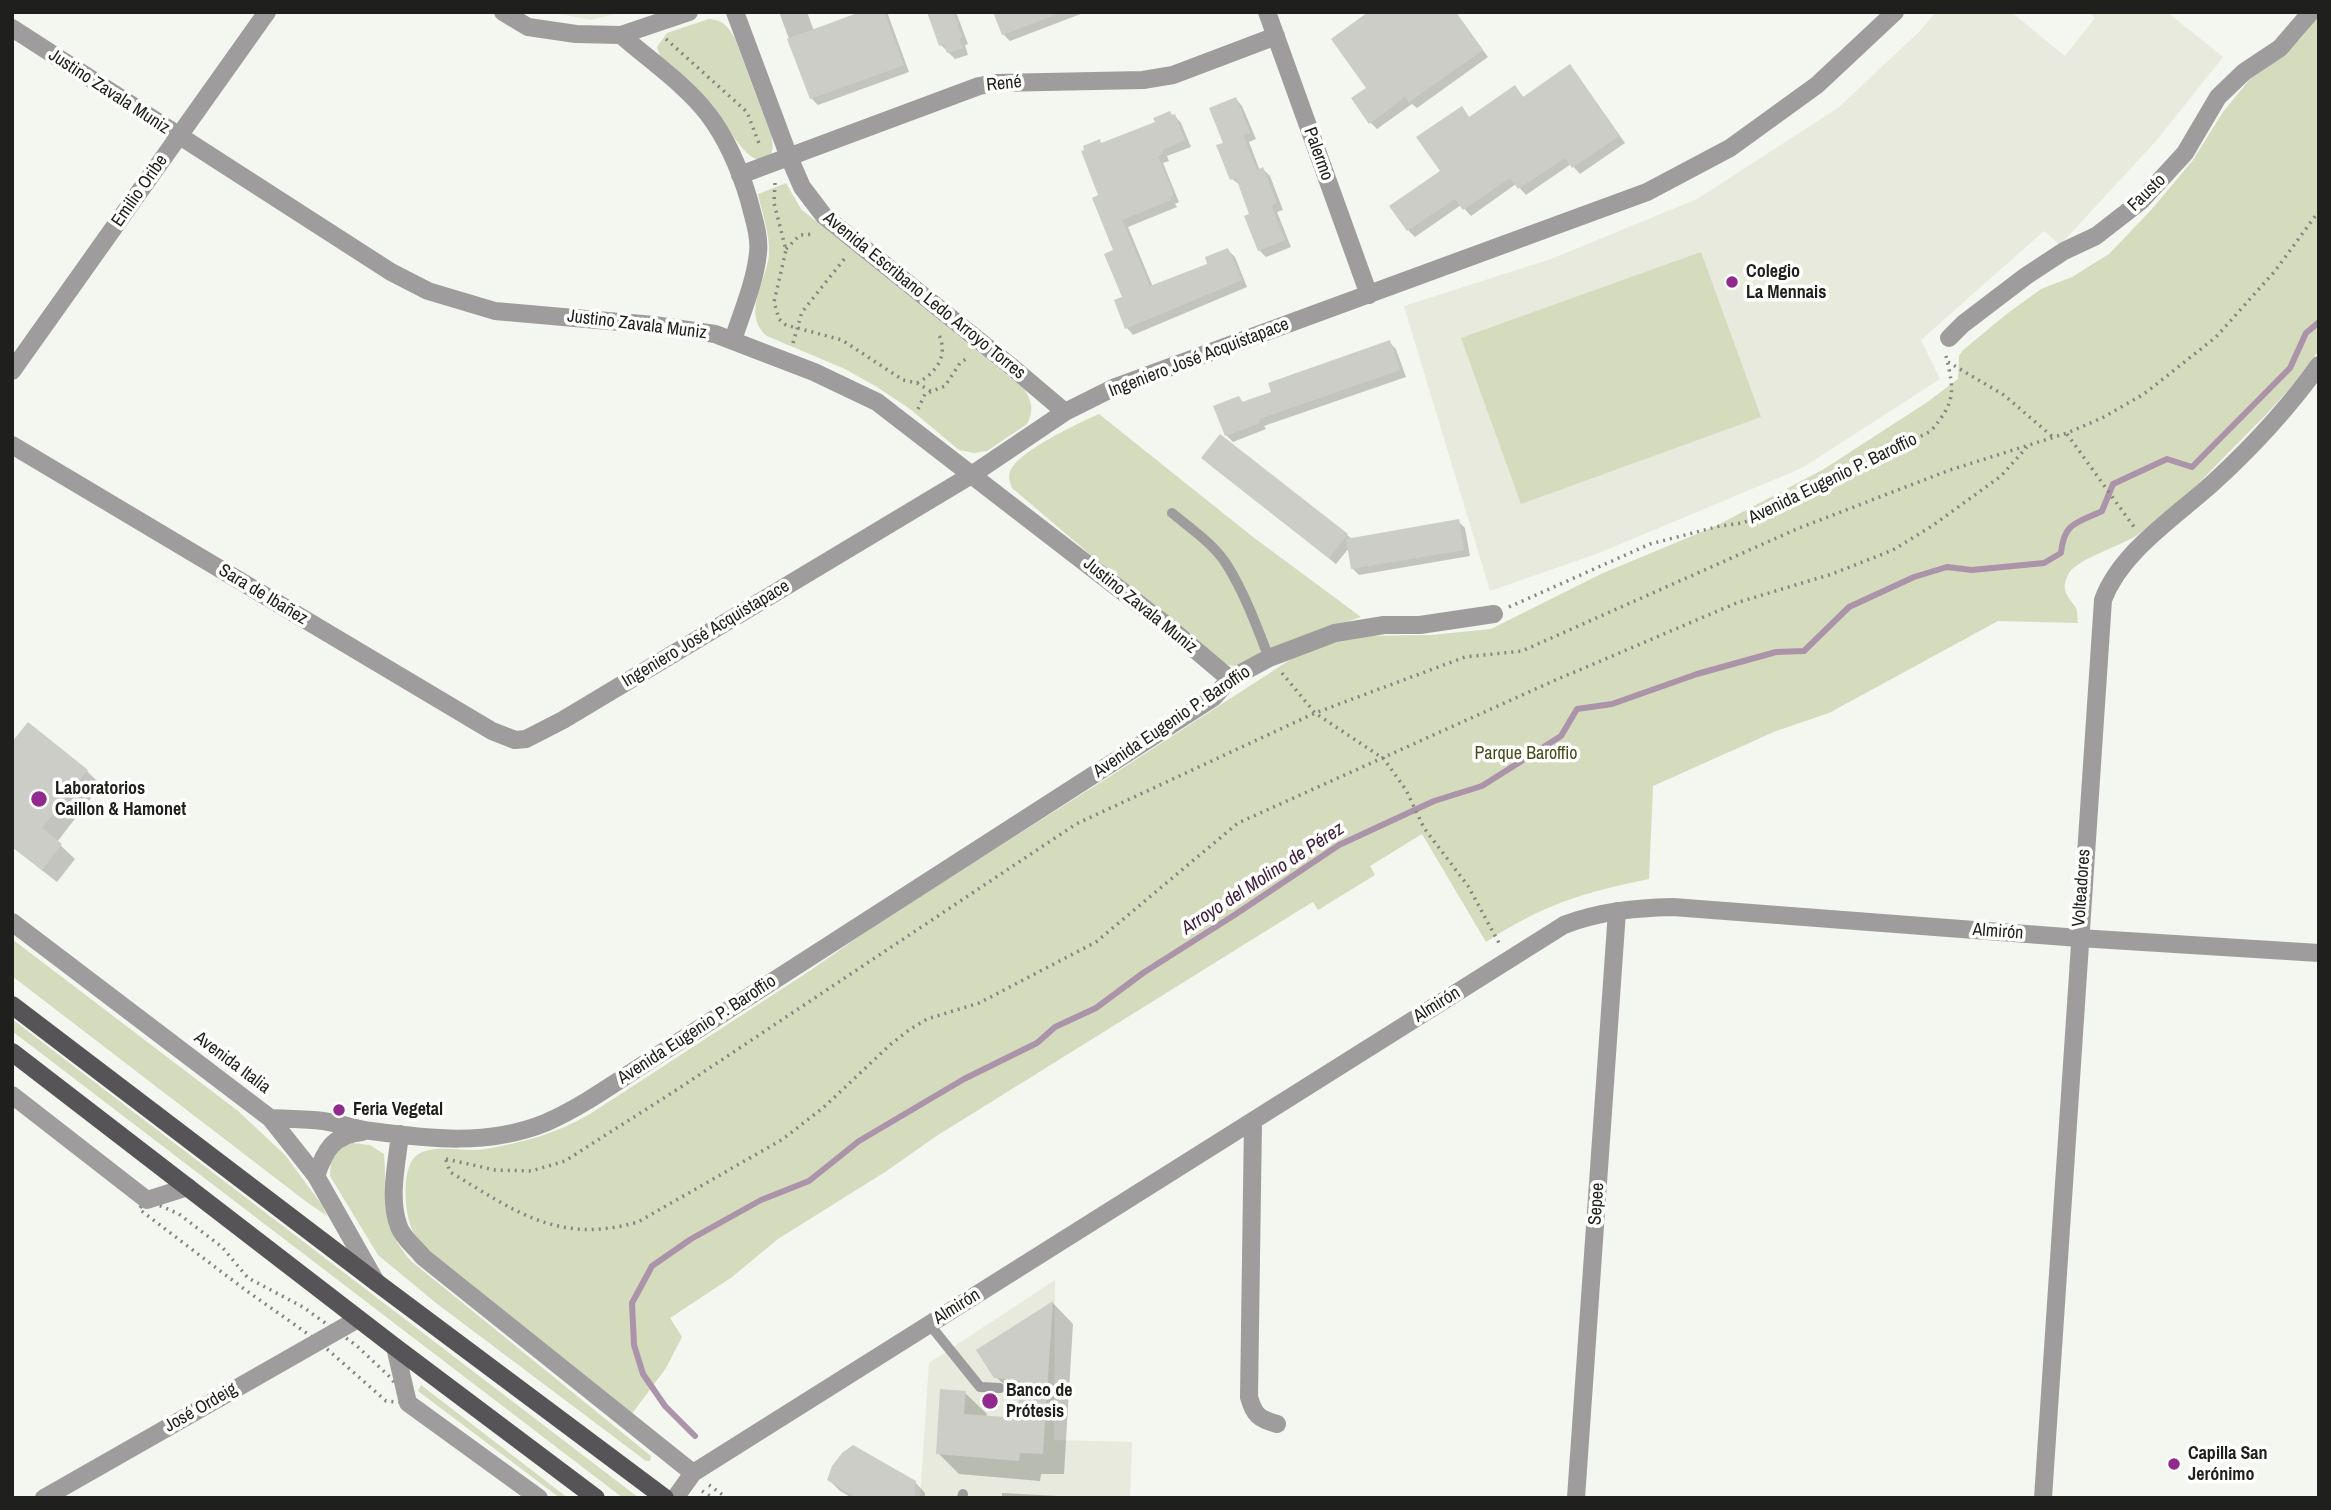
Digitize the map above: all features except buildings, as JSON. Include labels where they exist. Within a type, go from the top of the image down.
[{"type":"main road","name":"Avenida Italia","points":[[12,1004],[665,1498]]},
{"type":"main road","points":[[12,1052],[590,1496]]},
{"type":"street","name":"Emilio Oribe","points":[[12,371],[267,12]]},
{"type":"street","points":[[503,12],[528,27],[576,34],[621,35],[689,12]]},
{"type":"street","name":"Avenida Escribano Ledo Arroyo Torres","points":[[735,12],[802,187],[824,216],[1065,412]]},
{"type":"street","name":"Palermo","points":[[1267,12],[1369,295]]},
{"type":"street","name":"Ingeniero José Acquistapace","points":[[515,740],[526,739],[564,720],[973,474],[1065,412],[1113,388],[1647,192],[1730,148],[1817,85],[1895,12]]},
{"type":"street","name":"Fausto","points":[[1949,338],[1962,324],[2026,276],[2064,251],[2096,236],[2141,201],[2185,153],[2218,97],[2244,72],[2280,48],[2311,12]]},
{"type":"street","name":"Justino Zavala Muniz","points":[[12,28],[391,272],[428,291],[495,311],[654,325],[715,334],[788,362],[877,402],[1166,625],[1230,680]]},
{"type":"street","points":[[621,35],[708,113],[729,149],[740,175],[756,228],[758,249],[756,268],[733,340]]},
{"type":"street","name":"René","points":[[740,175],[979,86],[996,83],[1143,80],[1173,75],[1276,36]]},
{"type":"street","name":"Volteadores","points":[[2043,1498],[2103,600],[2117,571],[2252,445],[2319,365]]},
{"type":"street","name":"Sara de Ibañez","points":[[12,445],[492,731],[515,740]]},
{"type":"street","name":"Avenida Eugenio P. Baroffio","points":[[270,1118],[326,1121],[369,1131],[447,1140],[480,1139],[542,1124],[574,1109],[1213,698],[1230,680],[1269,659],[1335,633],[1384,625],[1420,625],[1494,614]]},
{"type":"street","name":"Almirón","points":[[675,1498],[694,1474],[1564,925],[1590,915],[1673,907],[2319,953]]},
{"type":"street","name":"Sepee","points":[[1576,1498],[1617,911]]},
{"type":"street","name":"Avenida Italia","points":[[12,922],[270,1118],[316,1176],[376,1282]]},
{"type":"street","points":[[12,1095],[147,1200],[188,1187]]},
{"type":"street","points":[[1252,1121],[1249,1397],[1254,1413],[1277,1424]]},
{"type":"street","name":"Avenida Eugenio P. Baroffio","points":[[316,1176],[323,1155],[337,1139],[349,1133],[369,1131]]},
{"type":"street","points":[[400,1134],[393,1193],[396,1216],[400,1230],[423,1257],[694,1474]]},
{"type":"street","name":"José Ordeig","points":[[44,1498],[358,1319]]},
{"type":"street","points":[[395,1347],[408,1403],[539,1498]]},
{"type":"lane","points":[[1172,513],[1226,563],[1269,659]]},
{"type":"lane","points":[[930,1325],[980,1387],[1000,1388]]},
{"type":"path","points":[[651,25],[747,112],[777,186],[774,204],[786,250],[774,302],[779,319],[786,325],[842,340],[903,380],[932,391]]},
{"type":"path","points":[[446,1159],[495,1170],[519,1171],[531,1171],[565,1161],[1076,824],[1315,713],[1465,657],[1522,651],[1799,528],[1950,470],[2054,438],[2102,418],[2144,394],[2216,337],[2275,271],[2319,211]]},
{"type":"path","points":[[786,250],[800,235],[814,233],[825,237]]},
{"type":"path","points":[[788,362],[802,312],[847,255],[840,249]]},
{"type":"path","points":[[916,383],[934,371],[940,362],[942,338],[937,331]]},
{"type":"path","name":"Avenida Eugenio P. Baroffio","points":[[1494,614],[1650,544],[1742,523],[1769,514],[1931,431],[1946,413],[1954,389],[1946,355],[1949,338]]},
{"type":"path","points":[[909,427],[925,394],[945,386],[960,363],[987,346]]},
{"type":"path","points":[[1948,361],[2004,395],[2054,438]]},
{"type":"path","points":[[2067,433],[2146,542]]},
{"type":"path","points":[[447,1140],[446,1159],[450,1172],[523,1216],[556,1227],[583,1230],[612,1229],[638,1222],[783,1139],[824,1107],[909,1030],[928,1019],[979,1003],[1097,942],[1238,824],[1551,682],[1739,602],[1832,574],[1893,550],[1932,526],[2001,476],[2027,446]]},
{"type":"path","points":[[1269,659],[1315,713],[1384,759],[1406,790],[1424,828],[1468,886],[1508,961]]},
{"type":"path","points":[[147,1200],[179,1214],[222,1247],[248,1278],[303,1307],[357,1346],[391,1378],[408,1403],[386,1401],[318,1341],[139,1209],[147,1200]]},
{"type":"shaded area","points":[[549,12],[622,12],[591,20]]},
{"type":"shaded area","name":"Colegio La Mennais","points":[[1936,12],[2011,12],[2065,56],[2095,18],[2089,12],[2167,12],[2223,57],[2156,141],[2060,245],[2044,231],[1921,340],[1940,379],[1802,468],[1599,553],[1490,591],[1404,306],[1551,259],[1697,199],[1838,108],[1920,31]]},
{"type":"shaded area","name":"Banco de Prótesis","points":[[1055,1280],[1054,1440],[1132,1442],[1130,1498],[920,1498],[929,1363]]},
{"type":"green space","name":"Parque Baroffio","points":[[2319,13],[2319,350],[2276,404],[2172,508],[2136,536],[2072,569],[2065,589],[2077,610],[2078,623],[1998,621],[1829,713],[1776,731],[1653,786],[1649,879],[1604,889],[1545,909],[1486,942],[1422,834],[1370,866],[1375,875],[1318,910],[1313,902],[938,1135],[885,1172],[778,1239],[732,1277],[670,1318],[682,1337],[666,1368],[631,1415],[434,1255],[415,1235],[406,1206],[406,1181],[408,1170],[417,1155],[432,1150],[477,1150],[513,1143],[552,1132],[590,1114],[811,970],[887,917],[1299,654],[1325,643],[1357,636],[1431,635],[1491,629],[1603,573],[1716,526],[1824,469],[1958,379],[1959,356],[1963,350],[2008,313],[2041,289],[2072,277],[2109,254],[2193,160],[2223,112],[2250,79],[2302,37]]},
{"type":"green space","points":[[709,19],[725,25],[735,39],[771,135],[772,152],[765,159],[750,155],[735,139],[712,104],[660,56],[657,47],[667,33]]},
{"type":"green space","points":[[786,183],[801,209],[1024,389],[1031,406],[1027,424],[987,451],[974,453],[959,450],[910,409],[877,387],[845,369],[767,336],[756,318],[758,297],[769,254],[767,231],[758,194]]},
{"type":"green space","points":[[1701,252],[1761,417],[1521,504],[1461,338]]},
{"type":"green space","points":[[1099,414],[1253,537],[1361,617],[1317,632],[1239,667],[1224,664],[1012,488],[1010,472],[1024,456],[1049,439]]},
{"type":"green space","points":[[12,939],[238,1111],[285,1155],[322,1205],[327,1216],[12,976]]},
{"type":"green space","points":[[12,1019],[639,1498],[623,1498],[12,1031]]},
{"type":"green space","points":[[353,1143],[370,1145],[384,1154],[388,1222],[411,1261],[651,1456],[650,1461],[646,1461],[436,1303],[378,1255],[330,1176],[331,1158],[337,1149]]},
{"type":"green space","points":[[421,1385],[568,1498],[560,1498],[418,1391]]},
{"type":"waterway","name":"Arroyo del Molino de Pérez","points":[[695,1436],[665,1406],[643,1374],[634,1345],[632,1303],[652,1266],[691,1239],[761,1200],[809,1181],[859,1141],[964,1079],[1037,1043],[1055,1027],[1096,1008],[1143,973],[1339,845],[1434,801],[1482,786],[1561,736],[1577,709],[1612,704],[1697,674],[1776,652],[1804,651],[1849,607],[1914,577],[1947,567],[1972,570],[2044,563],[2061,553],[2065,535],[2073,525],[2102,511],[2113,484],[2167,459],[2192,467],[2290,368],[2306,333],[2319,322]]},
{"type":"place","name":"Colegio La Mennais","points":[[1732,282]]},
{"type":"place","name":"Laboratorios Caillon & Hamonet","points":[[39,799]]},
{"type":"place","name":"Feria Vegetal","points":[[339,1110]]},
{"type":"place","name":"Banco de Prótesis","points":[[990,1401]]},
{"type":"place","name":"Capilla San Jerónimo","points":[[2174,1464]]}]
